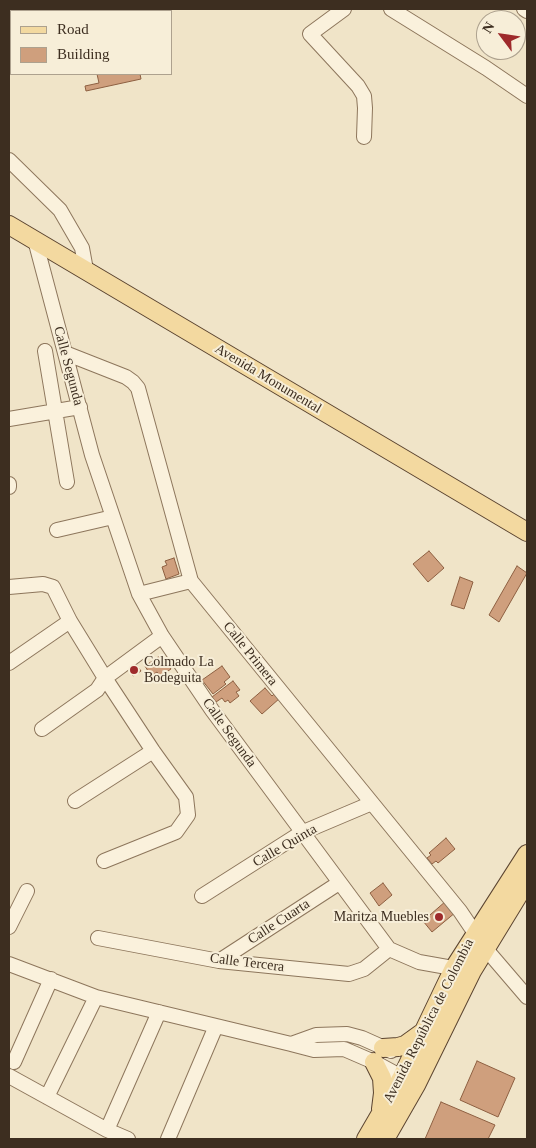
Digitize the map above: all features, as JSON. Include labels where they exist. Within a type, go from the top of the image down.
[{"type":"main road","name":"Avenida Monumental","points":[[9,225],[527,532]]},
{"type":"main road","name":"Avenida República de Colombia","points":[[385,1139],[418,1063],[472,971],[480,941],[526,858]]},
{"type":"main road","name":"Avenida República de Colombia","points":[[418,1063],[423,1032],[454,968],[480,941],[527,881]]},
{"type":"main road","points":[[377,1121],[383,1093],[379,1055],[405,1045],[423,1032]]},
{"type":"main road","name":"Avenida República de Colombia","points":[[366,1139],[377,1121],[409,1081]]},
{"type":"street","points":[[344,9],[310,34],[358,86],[364,96],[364,137]]},
{"type":"street","points":[[391,9],[527,96]]},
{"type":"street","points":[[9,160],[36,184],[60,210],[82,248],[86,270]]},
{"type":"street","name":"Calle Segunda","points":[[35,240],[92,455],[139,594],[162,636],[212,710],[301,833],[389,949],[419,962],[472,971]]},
{"type":"street","points":[[45,351],[67,482]]},
{"type":"street","name":"Calle Primera","points":[[65,353],[126,377],[138,388],[191,581],[460,911],[480,941],[527,997]]},
{"type":"street","points":[[9,419],[80,407]]},
{"type":"street","points":[[57,530],[113,518]]},
{"type":"street","points":[[139,594],[191,581]]},
{"type":"street","points":[[9,587],[48,584],[53,587],[70,621],[105,678],[186,797],[188,814],[176,832],[104,861]]},
{"type":"street","points":[[9,663],[70,621]]},
{"type":"street","points":[[42,729],[96,690],[105,678],[162,636]]},
{"type":"street","points":[[75,800],[153,751]]},
{"type":"street","name":"Calle Quinta","points":[[202,896],[301,833],[372,803]]},
{"type":"street","name":"Calle Cuarta","points":[[219,962],[339,883]]},
{"type":"street","points":[[9,927],[27,891]]},
{"type":"street","name":"Calle Tercera","points":[[98,938],[219,962],[348,974],[364,968],[389,949]]},
{"type":"street","points":[[9,964],[96,997],[314,1050],[344,1050],[418,1063]]},
{"type":"street","points":[[14,1062],[51,979]]},
{"type":"street","points":[[47,1097],[96,997]]},
{"type":"street","points":[[107,1130],[159,1012]]},
{"type":"street","points":[[168,1139],[216,1026]]},
{"type":"street","points":[[291,1044],[316,1035],[347,1034],[379,1055],[409,1081]]},
{"type":"street","points":[[344,1050],[347,1034]]},
{"type":"street","points":[[9,1076],[107,1130],[128,1139]]},
{"type":"building","points":[[97,75],[140,75],[141,79],[86,91],[85,86],[99,83]]},
{"type":"building","points":[[429,551],[444,568],[428,582],[413,564]]},
{"type":"building","points":[[174,558],[179,574],[166,579],[162,567],[167,565],[165,561]]},
{"type":"building","points":[[517,566],[527,573],[499,622],[489,615]]},
{"type":"building","points":[[460,577],[473,582],[464,609],[451,605]]},
{"type":"building","points":[[161,655],[164,660],[168,657],[172,662],[168,665],[171,669],[160,676],[157,672],[151,676],[145,666]]},
{"type":"building","name":"Colmado La Bodeguita","points":[[135,663],[141,671],[133,676],[128,668]]},
{"type":"building","points":[[222,666],[230,677],[224,682],[226,684],[213,694],[202,680]]},
{"type":"building","points":[[233,681],[240,690],[236,692],[239,696],[230,703],[228,700],[225,702],[222,698],[216,702],[212,697]]},
{"type":"building","points":[[265,688],[272,696],[275,693],[280,698],[262,714],[250,701]]},
{"type":"building","points":[[446,838],[455,849],[438,863],[436,861],[432,864],[427,858],[431,855],[429,853]]},
{"type":"building","points":[[383,883],[392,895],[379,906],[370,893]]},
{"type":"building","name":"Maritza Muebles","points":[[446,901],[456,912],[432,932],[423,921]]},
{"type":"building","points":[[477,1061],[515,1078],[498,1117],[460,1100]]},
{"type":"building","points":[[441,1102],[495,1125],[488,1139],[425,1139]]},
{"type":"place","name":"Colmado La Bodeguita","points":[[134,670]]},
{"type":"place","name":"Maritza Muebles","points":[[439,917]]}]
